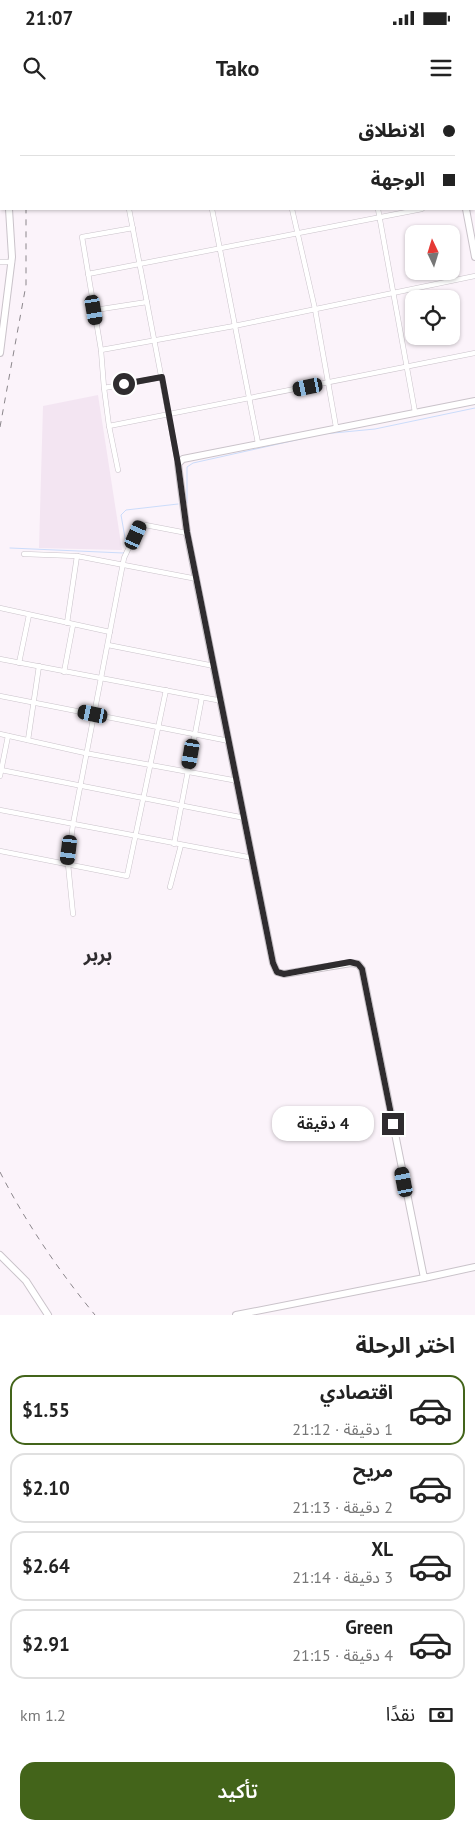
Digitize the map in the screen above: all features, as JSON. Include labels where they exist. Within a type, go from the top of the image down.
[{"type":"street","points":[[0,353],[5,326],[3,298],[12,262],[9,210]]},
{"type":"street","points":[[129,210],[178,464],[187,532],[277,972],[284,974],[350,962],[358,964],[362,969],[424,1278]]},
{"type":"street","points":[[212,210],[258,443]]},
{"type":"street","points":[[292,210],[315,310],[336,427]]},
{"type":"street","points":[[378,210],[415,412]]},
{"type":"street","points":[[88,274],[417,210]]},
{"type":"street","points":[[466,210],[475,257]]},
{"type":"street","points":[[118,470],[109,426],[101,350],[82,237],[133,228]]},
{"type":"street","points":[[0,262],[12,262]]},
{"type":"street","points":[[101,350],[315,310],[475,276]]},
{"type":"street","points":[[94,310],[147,302]]},
{"type":"street","points":[[109,426],[169,416],[475,353]]},
{"type":"street","points":[[104,388],[162,377]]},
{"type":"street","points":[[178,464],[183,459],[258,443],[475,401]]},
{"type":"street","points":[[73,914],[68,864],[73,824],[84,753],[108,645],[124,558],[140,524],[187,532]]},
{"type":"street","points":[[24,554],[77,556],[198,579]]},
{"type":"street","points":[[66,623],[77,556]]},
{"type":"street","points":[[0,608],[110,632]]},
{"type":"street","points":[[19,662],[28,614]]},
{"type":"street","points":[[64,672],[73,625]]},
{"type":"street","points":[[108,645],[215,666]]},
{"type":"street","points":[[0,659],[222,701]]},
{"type":"street","points":[[28,740],[39,666]]},
{"type":"street","points":[[0,851],[126,876],[137,836],[166,690]]},
{"type":"street","points":[[0,696],[230,742]]},
{"type":"street","points":[[174,844],[202,697]]},
{"type":"street","points":[[0,734],[84,753],[238,781]]},
{"type":"street","points":[[0,776],[8,736]]},
{"type":"street","points":[[1,770],[245,818]]},
{"type":"street","points":[[0,810],[253,858]]},
{"type":"street","points":[[170,887],[181,845]]},
{"type":"street","points":[[0,1255],[26,1281],[48,1315]]},
{"type":"street","points":[[236,1315],[475,1268]]},
{"type":"shaded area","points":[[98,395],[122,550],[39,548],[43,406]]},
{"type":"waterway","points":[[323,434],[375,429],[475,408]]},
{"type":"waterway","points":[[187,503],[187,467],[193,463],[314,436]]},
{"type":"waterway","points":[[10,548],[123,553],[127,549],[121,515],[126,510],[178,504]]},
{"type":"railway","points":[[0,427],[26,285],[26,210]]},
{"type":"railway","points":[[0,1172],[44,1246],[95,1315]]},
{"type":"district","name":"بربر","points":[[98,954]]},
{"type":"route","points":[[124,384],[162,377],[178,464],[187,532],[198,579],[273,963],[277,972],[284,974],[350,962],[358,964],[362,969],[393,1124]]}]
